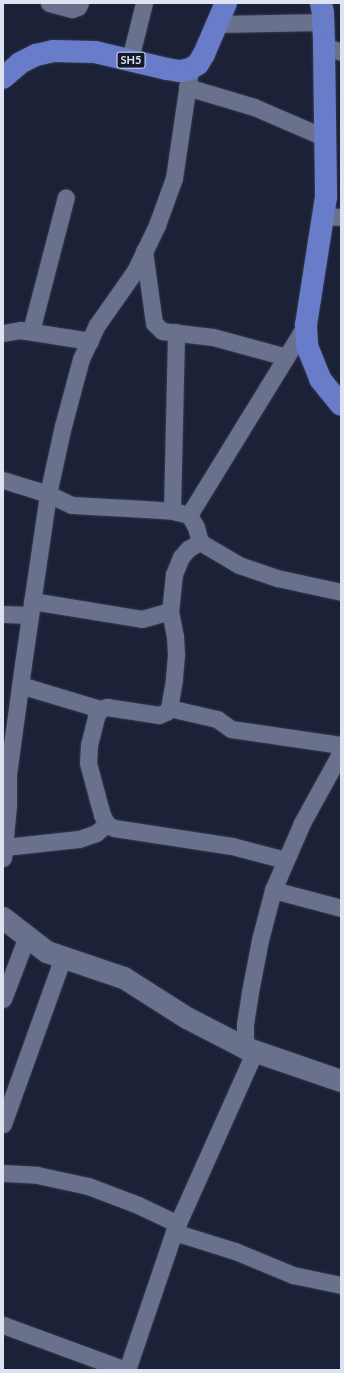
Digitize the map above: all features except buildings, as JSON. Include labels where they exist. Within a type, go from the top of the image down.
[{"type":"main road","points":[[188,78],[204,54],[226,3]]},
{"type":"main road","points":[[322,13],[333,49],[326,138],[326,198],[332,216],[306,325],[307,346],[320,379],[341,405]]},
{"type":"main road","name":"SH5","points":[[3,78],[20,63],[36,55],[52,51],[95,52],[130,59],[167,70],[180,71],[188,78]]},
{"type":"street","points":[[49,3],[72,9],[78,7],[80,3]]},
{"type":"street","points":[[130,59],[144,3]]},
{"type":"street","points":[[218,24],[322,13]]},
{"type":"street","points":[[107,824],[96,832],[79,840],[4,852],[8,774],[48,494],[71,394],[81,359],[97,325],[135,271],[157,225],[174,178],[188,78],[326,138]]},
{"type":"street","points":[[31,331],[66,197]]},
{"type":"street","points":[[144,251],[154,323],[162,331],[213,337],[286,357]]},
{"type":"street","points":[[189,515],[306,325]]},
{"type":"street","points":[[3,333],[20,330],[31,331],[90,341]]},
{"type":"street","points":[[172,511],[176,332]]},
{"type":"street","points":[[3,480],[48,494],[57,500],[72,505],[172,511],[189,515],[196,527],[200,542],[239,565],[277,578],[341,592]]},
{"type":"street","points":[[20,685],[100,709],[106,707],[159,715],[166,712],[169,708],[174,680],[176,644],[170,611],[172,584],[176,566],[188,550],[200,542]]},
{"type":"street","points":[[3,614],[31,608],[142,618],[170,611]]},
{"type":"street","points":[[169,708],[217,719],[231,729],[341,745]]},
{"type":"street","points":[[100,709],[96,717],[89,745],[88,763],[102,815],[107,824],[119,829],[232,846],[285,860]]},
{"type":"street","points":[[3,1325],[126,1370],[176,1228],[250,1050],[245,1024],[260,940],[273,890],[302,823],[341,752]]},
{"type":"street","points":[[273,890],[341,908]]},
{"type":"street","points":[[3,918],[47,952],[124,978],[187,1018],[250,1050],[341,1080]]},
{"type":"street","points":[[3,999],[27,936]]},
{"type":"street","points":[[3,1124],[63,958]]},
{"type":"street","points":[[3,1173],[38,1175],[88,1186],[138,1205],[176,1228],[293,1274],[341,1285]]}]
